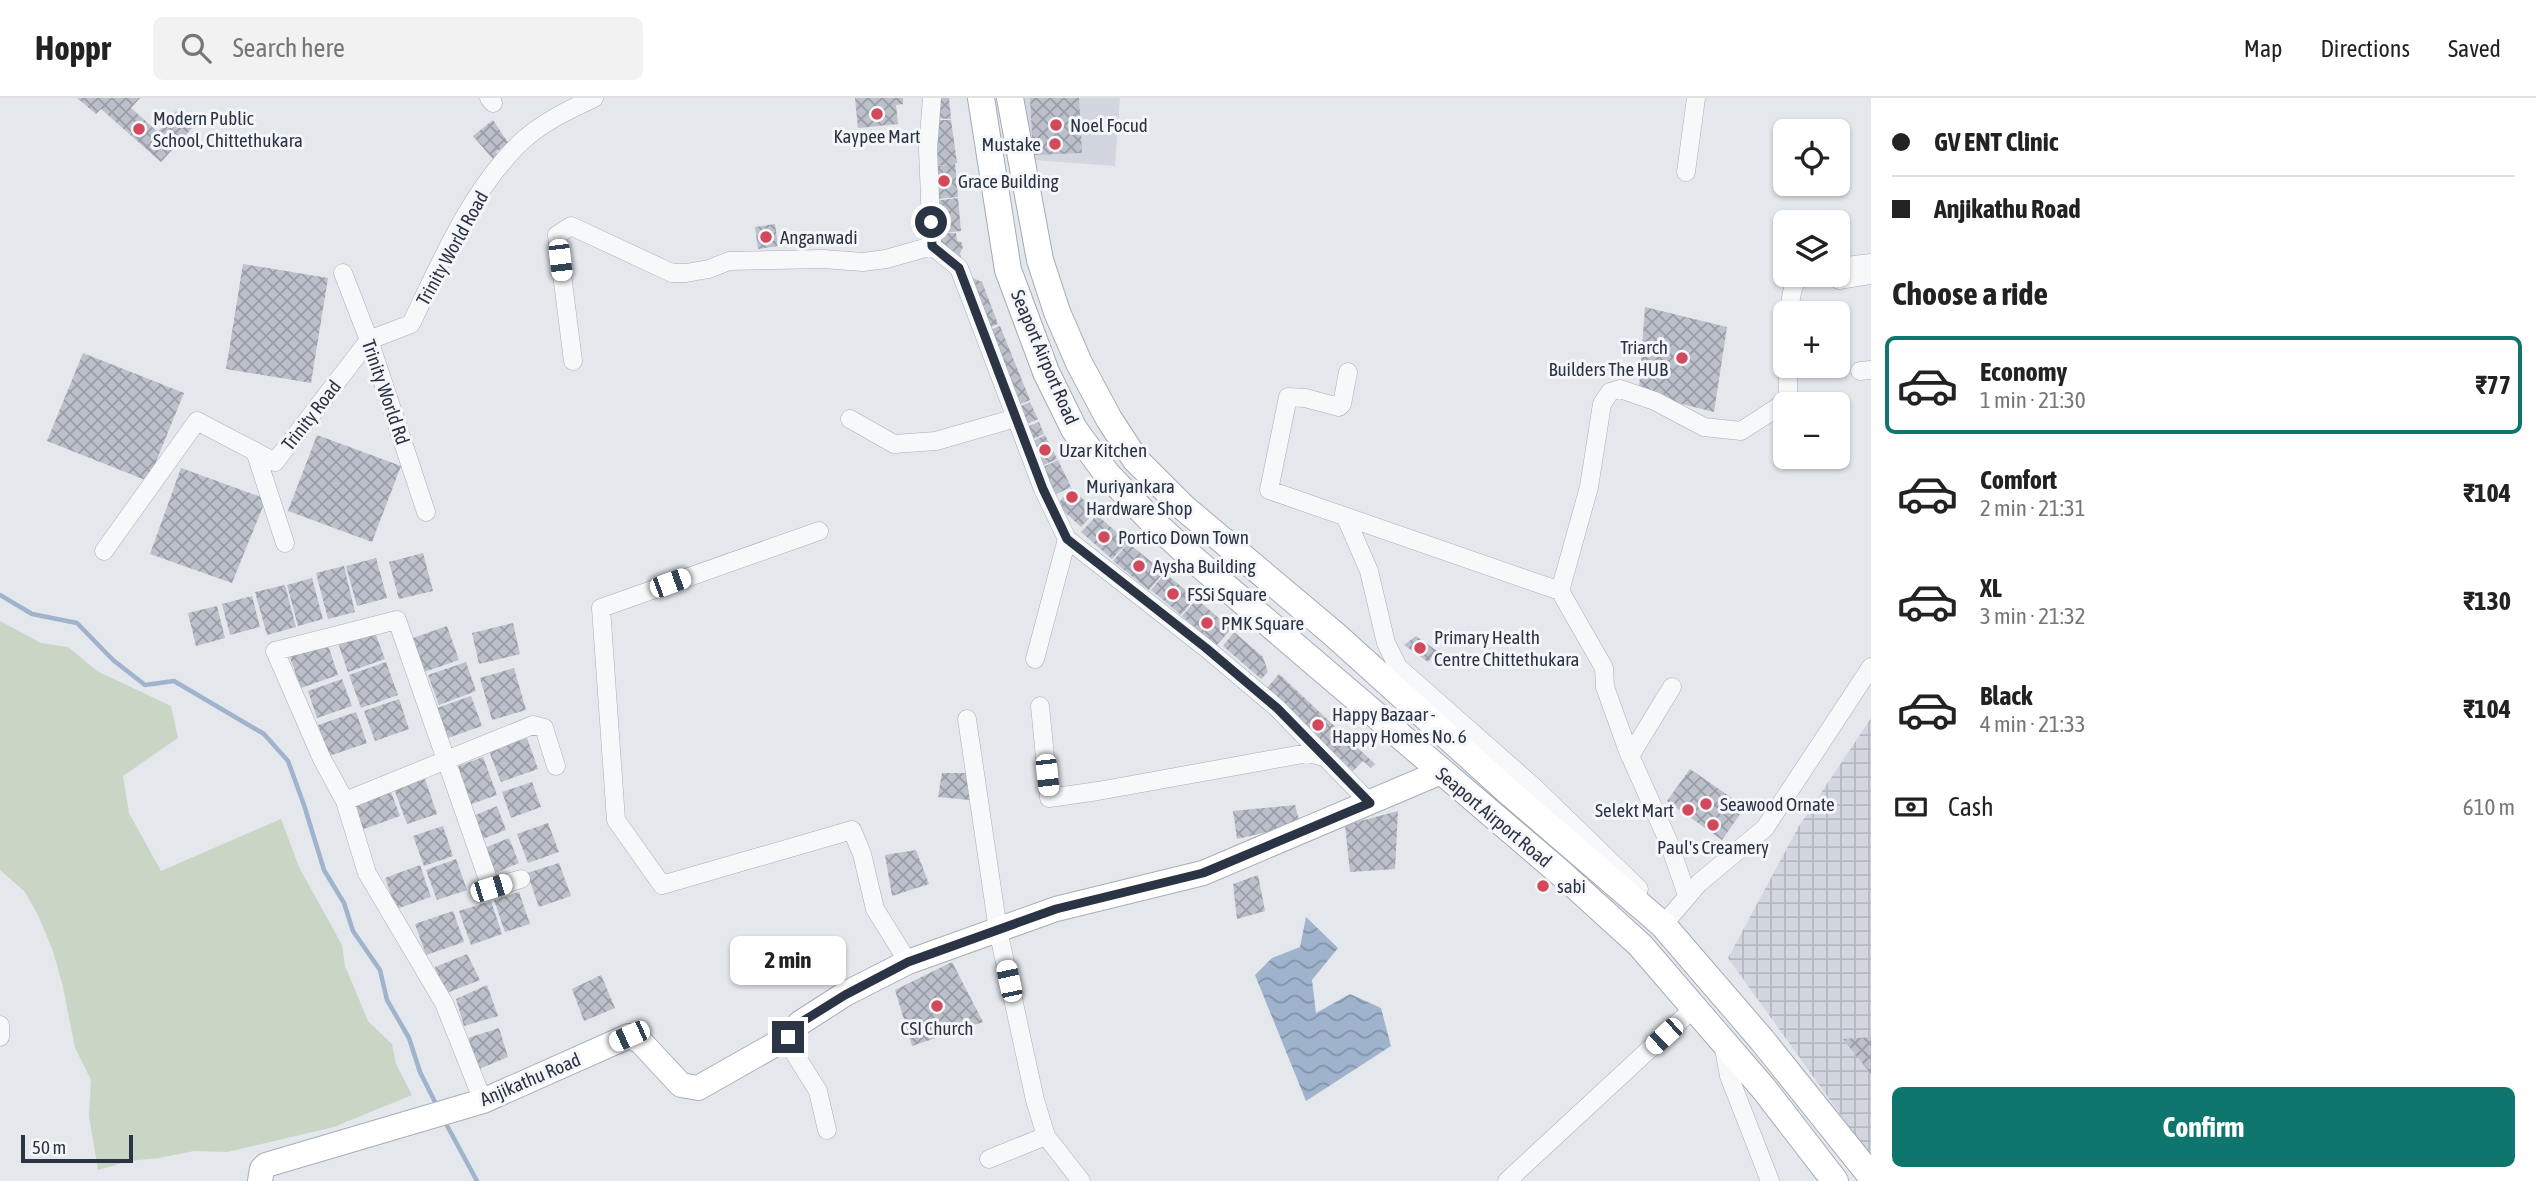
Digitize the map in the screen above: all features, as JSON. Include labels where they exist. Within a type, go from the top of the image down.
[{"type":"main road","name":"Seaport Airport Road","points":[[981,98],[1008,270],[1041,360],[1074,429],[1107,474],[1152,520],[1640,946],[1723,1039],[1835,1181]]},
{"type":"main road","points":[[1010,98],[1040,260],[1057,312],[1079,363],[1109,419],[1135,459],[1183,507],[1334,634],[1511,794],[1666,922],[1704,974],[1762,1040],[1871,1176]]},
{"type":"street","name":"Trinity World Road","points":[[369,340],[411,324],[481,191],[521,142],[563,112],[594,98]]},
{"type":"street","points":[[932,98],[928,149],[932,246],[959,268],[1043,489],[1067,539],[1206,648],[1277,708],[1370,803]]},
{"type":"street","points":[[1686,172],[1696,98]]},
{"type":"street","points":[[573,361],[557,235],[571,226],[672,273],[709,270],[729,261],[823,259],[863,262],[886,259],[932,246]]},
{"type":"street","points":[[1850,270],[1871,263]]},
{"type":"street","name":"Trinity World Rd","points":[[343,273],[369,340],[426,512]]},
{"type":"street","points":[[1850,274],[1871,275]]},
{"type":"street","name":"Trinity Road","points":[[104,551],[197,421],[275,462],[369,340]]},
{"type":"street","points":[[1348,372],[1342,404],[1339,407],[1305,398],[1288,397],[1268,488],[1272,492],[1560,591],[1604,668],[1605,687],[1630,756],[1669,843],[1687,895]]},
{"type":"street","points":[[1560,591],[1589,487],[1602,404],[1610,392],[1620,390],[1655,401],[1704,426],[1741,431],[1779,407],[1788,397],[1788,378]]},
{"type":"street","points":[[850,419],[894,444],[936,441],[1016,418]]},
{"type":"street","points":[[255,451],[285,542]]},
{"type":"street","points":[[1346,517],[1368,571],[1386,643],[1398,667],[1534,786],[1666,922],[1687,895],[1765,828],[1871,667]]},
{"type":"street","points":[[819,530],[601,608],[616,820],[662,885],[852,830],[862,854],[875,909],[908,962]]},
{"type":"street","points":[[1035,659],[1067,539]]},
{"type":"street","points":[[483,1101],[444,1003],[367,873],[345,801],[322,759],[275,651],[397,620],[491,888],[521,879]]},
{"type":"street","points":[[1630,756],[1672,687]]},
{"type":"street","points":[[1040,706],[1049,798],[1098,792],[1308,753],[1324,757]]},
{"type":"street","points":[[967,719],[998,930],[1035,1100],[1046,1136],[1081,1181]]},
{"type":"street","points":[[345,801],[533,725],[544,728],[556,766]]},
{"type":"street","name":"Anjikathu Road","points":[[260,1181],[262,1169],[266,1165],[483,1101],[629,1036],[640,1041],[681,1086],[698,1088],[788,1037],[800,1023],[845,995],[908,962],[1056,909],[1203,873],[1441,772]]},
{"type":"street","points":[[1507,1181],[1695,1007]]},
{"type":"street","points":[[0,1025],[0,1037]]},
{"type":"street","points":[[788,1037],[790,1046],[818,1091],[827,1130]]},
{"type":"street","points":[[1723,1039],[1729,1076],[1770,1181]]},
{"type":"street","points":[[989,1159],[1046,1136]]},
{"type":"shaded area","points":[[1024,98],[1120,98],[1115,166],[1034,160]]},
{"type":"shaded area","points":[[1871,718],[1871,1157],[1728,958],[1799,826]]},
{"type":"green space","points":[[0,621],[41,643],[68,647],[97,671],[171,706],[178,738],[123,776],[129,813],[161,871],[281,819],[299,867],[342,945],[345,966],[368,1021],[392,1044],[396,1064],[412,1095],[334,1127],[227,1152],[194,1151],[129,1161],[98,1170],[89,1116],[91,1080],[75,1048],[53,951],[25,892],[0,870]]},
{"type":"water","points":[[1306,917],[1338,948],[1312,980],[1316,1013],[1350,994],[1381,1008],[1391,1046],[1306,1101],[1255,975],[1272,958],[1300,947]]},
{"type":"building","name":"Modern Public School, Chittethukara","points":[[77,98],[140,98],[131,108],[158,132],[176,111],[193,127],[161,162],[101,109],[96,114]]},
{"type":"building","name":"Kaypee Mart","points":[[855,98],[903,98],[903,104],[896,105],[898,124],[858,128]]},
{"type":"building","points":[[934,98],[949,98],[951,119],[932,118]]},
{"type":"building","name":"Noel Focud","points":[[1030,98],[1079,98],[1082,153],[1033,155]]},
{"type":"building","points":[[493,120],[509,144],[496,152],[499,156],[493,159],[473,136]]},
{"type":"building","points":[[932,120],[951,120],[958,197],[934,199],[931,166],[948,165],[930,165]]},
{"type":"building","points":[[958,198],[961,231],[944,233],[956,233],[957,241],[961,242],[963,247],[960,253],[962,262],[940,251],[934,201]]},
{"type":"building","name":"Anganwadi","points":[[775,224],[778,246],[758,249],[755,227]]},
{"type":"building","points":[[243,264],[328,278],[311,383],[226,369]]},
{"type":"building","points":[[966,275],[982,282],[998,324],[985,329]]},
{"type":"building","name":"Triarch Builders The HUB","points":[[1645,307],[1727,327],[1714,412],[1678,403],[1639,388]]},
{"type":"building","points":[[1000,326],[1030,400],[1016,406],[985,332]]},
{"type":"building","points":[[83,353],[184,393],[148,481],[47,441]]},
{"type":"building","points":[[1030,402],[1038,419],[1025,425],[1017,408]]},
{"type":"building","points":[[1039,422],[1044,434],[1029,441],[1024,428]]},
{"type":"building","points":[[317,435],[401,466],[372,542],[288,511]]},
{"type":"building","points":[[1045,435],[1057,459],[1039,467],[1028,444]]},
{"type":"building","points":[[1058,460],[1071,487],[1053,496],[1039,469]]},
{"type":"building","points":[[181,468],[266,499],[232,583],[150,554]]},
{"type":"building","points":[[1071,488],[1096,511],[1081,527],[1057,505]]},
{"type":"building","name":"Portico Down Town","points":[[1097,515],[1128,542],[1112,559],[1081,532]]},
{"type":"building","name":"Aysha Building","points":[[1128,543],[1164,572],[1149,590],[1113,561]]},
{"type":"building","points":[[423,553],[433,591],[399,599],[389,562]]},
{"type":"building","points":[[376,558],[387,598],[357,606],[346,566]]},
{"type":"building","points":[[344,566],[355,612],[328,619],[316,573]]},
{"type":"building","name":"FSSi Square","points":[[1165,573],[1195,598],[1181,615],[1151,590]]},
{"type":"building","points":[[312,578],[323,619],[298,626],[287,585]]},
{"type":"building","points":[[285,585],[296,627],[267,635],[255,592]]},
{"type":"building","points":[[252,596],[260,627],[230,635],[222,604]]},
{"type":"building","name":"PMK Square","points":[[1197,599],[1231,629],[1216,646],[1182,616]]},
{"type":"building","points":[[217,606],[225,638],[196,646],[188,613]]},
{"type":"building","points":[[513,623],[520,654],[479,664],[472,633]]},
{"type":"building","points":[[447,626],[459,660],[421,673],[410,639]]},
{"type":"building","points":[[374,630],[385,659],[348,672],[338,643]]},
{"type":"building","points":[[1234,632],[1263,657],[1268,672],[1261,679],[1223,646]]},
{"type":"building","name":"Primary Health Centre Chittethukara","points":[[1416,636],[1437,651],[1428,662],[1404,645]]},
{"type":"building","points":[[327,642],[338,675],[301,688],[289,655]]},
{"type":"building","points":[[386,662],[398,695],[361,708],[349,675]]},
{"type":"building","points":[[466,662],[476,691],[439,705],[428,675]]},
{"type":"building","points":[[514,668],[526,710],[492,720],[480,678]]},
{"type":"building","name":"Happy Bazaar - Happy Homes No. 6","points":[[1279,674],[1375,764],[1371,768],[1363,761],[1353,771],[1266,689]]},
{"type":"building","points":[[342,679],[352,706],[317,718],[308,691]]},
{"type":"building","points":[[471,696],[482,726],[445,739],[434,709]]},
{"type":"building","points":[[399,699],[409,729],[375,741],[364,711]]},
{"type":"building","points":[[356,712],[367,743],[329,756],[318,725]]},
{"type":"building","points":[[527,738],[538,769],[501,782],[489,751]]},
{"type":"building","points":[[483,757],[497,795],[466,806],[453,768]]},
{"type":"building","name":"Seawood Ornate","points":[[1690,769],[1745,807],[1722,840],[1667,801]]},
{"type":"building","points":[[942,773],[971,773],[970,800],[938,797]]},
{"type":"building","points":[[425,779],[437,814],[407,824],[394,789]]},
{"type":"building","points":[[532,782],[541,807],[511,818],[502,792]]},
{"type":"building","points":[[391,792],[400,816],[361,830],[352,806]]},
{"type":"building","points":[[1295,805],[1300,824],[1237,839],[1233,811]]},
{"type":"building","points":[[497,806],[506,830],[480,840],[471,817]]},
{"type":"building","points":[[1398,811],[1395,869],[1350,872],[1345,825]]},
{"type":"building","points":[[548,823],[559,852],[528,863],[517,834]]},
{"type":"building","points":[[443,826],[453,856],[424,866],[413,836]]},
{"type":"building","points":[[509,838],[519,863],[492,874],[482,849]]},
{"type":"building","points":[[916,850],[929,884],[892,896],[885,855]]},
{"type":"building","points":[[456,859],[467,890],[437,900],[426,870]]},
{"type":"building","points":[[559,863],[571,896],[539,907],[527,873]]},
{"type":"building","points":[[420,865],[431,897],[396,909],[385,878]]},
{"type":"building","points":[[1258,875],[1265,911],[1237,919],[1233,884]]},
{"type":"building","points":[[519,892],[530,924],[505,932],[494,900]]},
{"type":"building","points":[[491,901],[502,934],[471,945],[459,911]]},
{"type":"building","points":[[453,911],[464,942],[426,955],[415,924]]},
{"type":"building","points":[[467,954],[480,980],[444,994],[435,967]]},
{"type":"building","name":"CSI Church","points":[[952,962],[983,1022],[912,1046],[895,990]]},
{"type":"building","points":[[601,975],[615,1008],[584,1021],[572,989]]},
{"type":"building","points":[[487,985],[498,1016],[464,1026],[456,999]]},
{"type":"building","points":[[499,1028],[508,1057],[479,1069],[468,1038]]},
{"type":"building","points":[[1871,1037],[1871,1074],[1843,1039]]},
{"type":"waterway","points":[[0,595],[32,614],[77,623],[113,660],[145,685],[174,681],[264,734],[288,761],[324,870],[344,903],[353,931],[380,970],[387,1000],[409,1038],[420,1072],[437,1106]]},
{"type":"waterway","points":[[444,1120],[477,1181]]},
{"type":"place","name":"Kaypee Mart","points":[[877,114]]},
{"type":"place","name":"Noel Focud","points":[[1056,125]]},
{"type":"place","name":"Modern Public School, Chittethukara","points":[[139,129]]},
{"type":"place","name":"Mustake","points":[[1055,144]]},
{"type":"place","name":"Grace Building","points":[[944,181]]},
{"type":"place","name":"Anganwadi","points":[[766,237]]},
{"type":"place","name":"Triarch Builders The HUB","points":[[1682,358]]},
{"type":"place","name":"Uzar Kitchen","points":[[1045,450]]},
{"type":"place","name":"Muriyankara Hardware Shop","points":[[1072,497]]},
{"type":"place","name":"Portico Down Town","points":[[1104,537]]},
{"type":"place","name":"Aysha Building","points":[[1139,566]]},
{"type":"place","name":"FSSi Square","points":[[1173,594]]},
{"type":"place","name":"PMK Square","points":[[1207,623]]},
{"type":"place","name":"Primary Health Centre Chittethukara","points":[[1420,648]]},
{"type":"place","name":"Happy Bazaar - Happy Homes No. 6","points":[[1318,725]]},
{"type":"place","name":"Seawood Ornate","points":[[1706,804]]},
{"type":"place","name":"Selekt Mart","points":[[1688,810]]},
{"type":"place","name":"Paul's Creamery","points":[[1713,825]]},
{"type":"place","name":"sabi","points":[[1543,886]]},
{"type":"place","name":"CSI Church","points":[[937,1006]]},
{"type":"route","points":[[788,1037],[800,1023],[845,995],[908,962],[1056,909],[1203,873],[1370,803],[1277,708],[1206,648],[1067,539],[1043,489],[959,268],[932,246],[931,222]]}]
